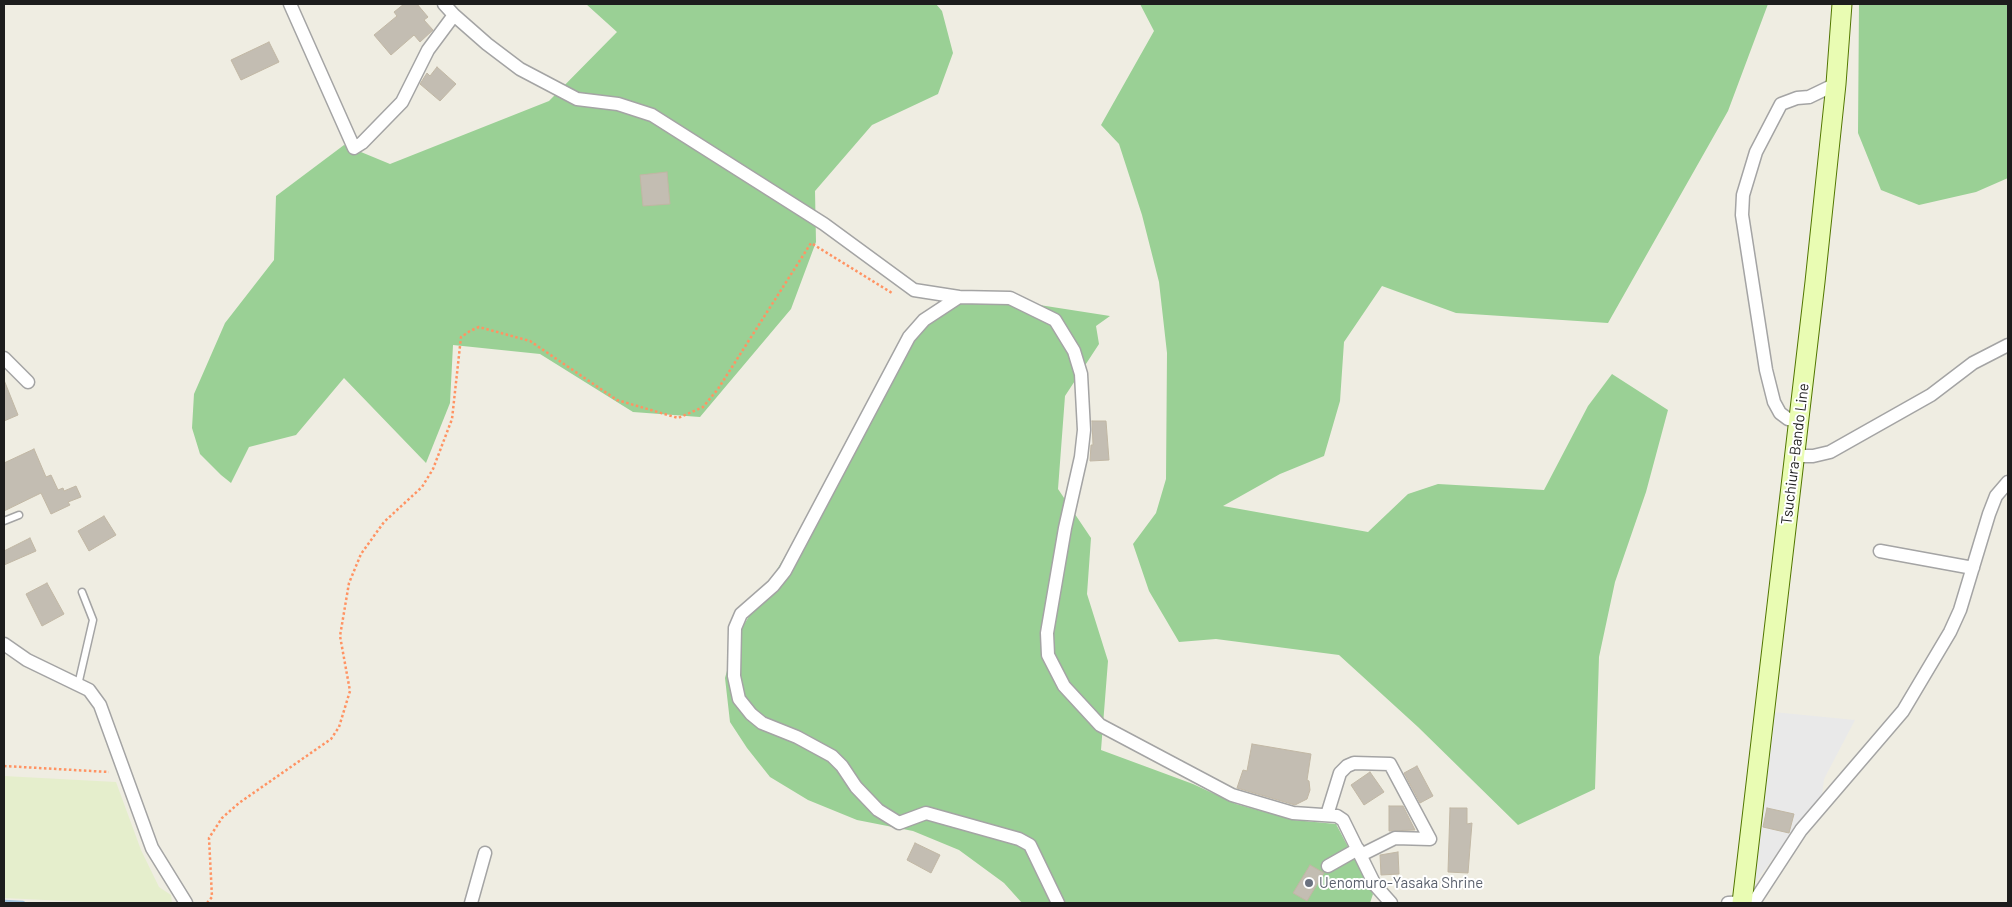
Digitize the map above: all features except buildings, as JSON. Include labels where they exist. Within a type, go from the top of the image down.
[{"type":"main road","name":"Tsuchiura-Bando Line","points":[[1746,903],[1794,456],[1816,272],[1836,84],[1842,4]]},
{"type":"street","points":[[290,4],[354,148],[362,143],[402,102],[428,50],[454,15]]},
{"type":"street","points":[[444,4],[487,44],[520,69],[577,98],[618,104],[652,115],[824,224],[914,290],[959,297],[1010,298],[1055,320],[1074,351],[1081,374],[1084,430],[1081,457],[1065,528],[1047,633],[1048,655],[1064,686],[1100,725],[1232,794],[1293,813],[1337,816],[1343,820],[1375,885],[1392,903]]},
{"type":"street","points":[[1798,420],[1788,419],[1780,413],[1774,402],[1766,370],[1742,215],[1743,195],[1756,152],[1781,104],[1797,98],[1809,97],[1836,84]]},
{"type":"street","points":[[959,297],[924,320],[909,337],[785,571],[773,586],[741,614],[734,628],[734,676],[739,699],[751,714],[762,723],[797,737],[832,756],[842,766],[856,787],[878,810],[899,823],[926,813],[1019,839],[1030,845],[1058,903]]},
{"type":"street","points":[[1794,456],[1813,456],[1830,452],[1931,394],[1973,363],[2008,345]]},
{"type":"street","points":[[4,358],[28,382]]},
{"type":"street","points":[[1746,903],[1801,830],[1903,711],[1950,632],[1960,610],[1996,496],[2008,482]]},
{"type":"street","points":[[1880,552],[1973,568]]},
{"type":"street","points":[[4,644],[27,660],[89,690],[100,705],[152,848],[187,902]]},
{"type":"street","points":[[1327,815],[1340,773],[1347,766],[1354,763],[1390,764],[1430,839],[1394,838],[1328,866]]},
{"type":"street","points":[[471,903],[485,853]]},
{"type":"lane","points":[[4,521],[19,516]]},
{"type":"lane","points":[[78,685],[93,620],[82,592]]},
{"type":"path","points":[[207,903],[212,897],[209,838],[222,818],[239,803],[331,739],[340,727],[350,691],[340,636],[349,583],[361,554],[378,530],[384,522],[422,487],[433,468],[452,419],[461,337],[479,327],[530,341],[617,400],[678,418],[703,407],[718,389],[811,243],[898,297]]},
{"type":"path","points":[[4,766],[126,773]]},
{"type":"green space","points":[[586,4],[936,4],[942,11],[953,53],[938,94],[872,125],[815,191],[816,242],[791,309],[700,417],[633,412],[540,354],[453,345],[450,403],[426,463],[344,378],[296,435],[249,447],[231,483],[200,454],[192,428],[194,394],[225,323],[274,260],[276,196],[344,145],[390,164],[549,101],[617,32]]},
{"type":"green space","points":[[1140,4],[1768,4],[1728,111],[1608,323],[1456,313],[1382,286],[1344,342],[1340,401],[1324,456],[1280,474],[1223,506],[1368,532],[1408,494],[1438,484],[1544,490],[1588,406],[1612,374],[1668,410],[1646,492],[1615,582],[1599,657],[1595,789],[1518,825],[1418,727],[1339,655],[1216,639],[1179,642],[1149,591],[1133,544],[1156,513],[1166,479],[1167,353],[1159,282],[1142,215],[1119,144],[1101,125],[1154,31]]},
{"type":"green space","points":[[1859,4],[2008,4],[2008,178],[1976,192],[1919,205],[1881,190],[1858,133]]},
{"type":"green space","points":[[988,297],[1110,316],[1096,326],[1099,344],[1065,396],[1058,489],[1091,538],[1087,594],[1108,661],[1101,750],[1193,784],[1236,804],[1294,820],[1336,824],[1373,894],[1370,903],[1022,903],[1004,883],[959,850],[913,831],[857,820],[808,800],[770,777],[747,748],[730,722],[725,678],[736,638],[916,337],[933,319],[960,301]]},
{"type":"green space","points":[[4,776],[116,782],[141,850],[159,887],[171,895],[172,903],[106,903],[4,898]]},
{"type":"shaded area","points":[[1773,712],[1855,720],[1824,779],[1822,795],[1753,885]]},
{"type":"waterway","points":[[4,902],[23,903]]},
{"type":"place","name":"Uenomuro-Yasaka Shrine","points":[[1309,883]]}]
